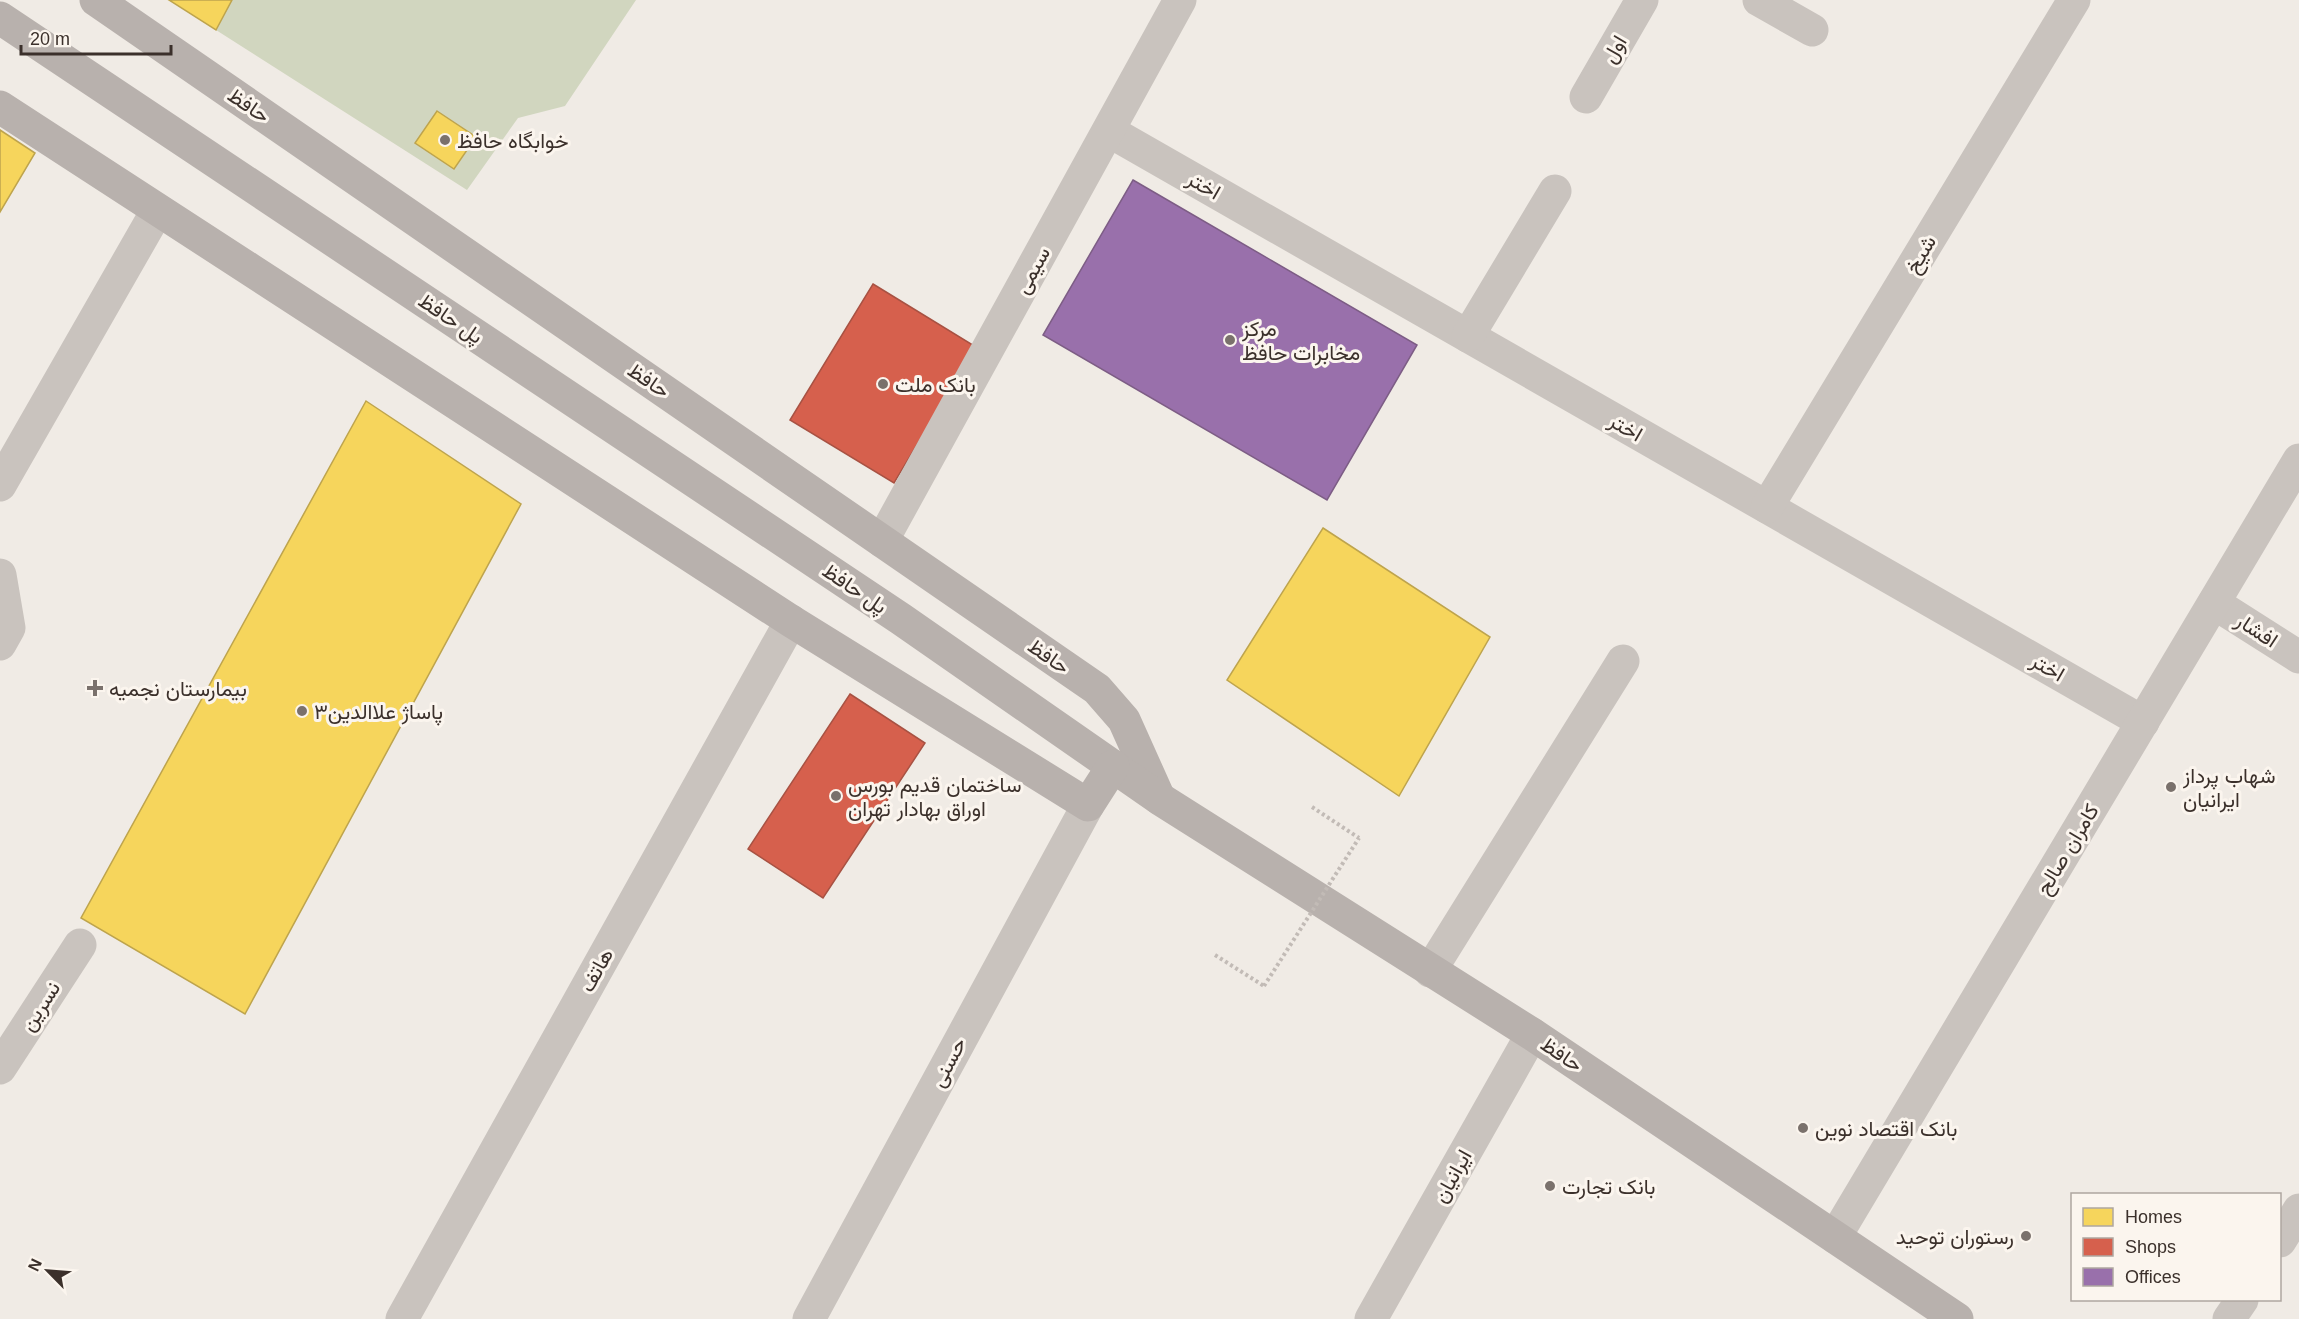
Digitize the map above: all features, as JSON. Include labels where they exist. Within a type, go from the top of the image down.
[{"type":"main road","name":"حافظ","points":[[96,0],[1097,689],[1124,720],[1160,799]]},
{"type":"main road","name":"پل حافظ","points":[[0,18],[901,619]]},
{"type":"main road","points":[[0,107],[791,621],[1088,805],[1113,766]]},
{"type":"main road","name":"حافظ","points":[[901,619],[1160,799],[1532,1034],[1835,1237],[1943,1315]]},
{"type":"street","name":"سیمی","points":[[882,541],[1180,0]]},
{"type":"street","name":"اول","points":[[1586,97],[1642,0]]},
{"type":"street","points":[[1759,0],[1812,30]]},
{"type":"street","name":"شیخ","points":[[1767,507],[2074,0]]},
{"type":"street","name":"اختر","points":[[1108,131],[2143,722]]},
{"type":"street","points":[[1468,336],[1555,191]]},
{"type":"street","points":[[0,484],[157,211]]},
{"type":"street","name":"کامران صالح","points":[[1835,1237],[2299,460]]},
{"type":"street","points":[[0,575],[9,628],[0,644]]},
{"type":"street","name":"افشار","points":[[2214,603],[2299,657]]},
{"type":"street","name":"هاتف","points":[[402,1319],[791,621]]},
{"type":"street","points":[[1430,970],[1623,661]]},
{"type":"street","name":"حسنی","points":[[809,1319],[1088,805]]},
{"type":"street","name":"نسرین","points":[[0,1068],[80,945]]},
{"type":"street","name":"ایرانیان","points":[[1371,1319],[1532,1034]]},
{"type":"street","points":[[2281,1239],[2299,1210]]},
{"type":"street","points":[[2229,1319],[2241,1301]]},
{"type":"path","points":[[1215,955],[1263,986],[1359,838],[1312,807]]},
{"type":"green space","points":[[232,0],[636,0],[565,106],[518,118],[467,190],[216,30]]},
{"type":"building: Homes","points":[[169,0],[232,0],[216,30]]},
{"type":"building: Homes","name":"خوابگاه حافظ","points":[[437,111],[476,137],[454,169],[415,143]]},
{"type":"building: Homes","points":[[0,130],[35,153],[0,212]]},
{"type":"building: Homes","name":"پاساژ علاالدین۳","points":[[366,401],[521,504],[245,1014],[81,918]]},
{"type":"building: Homes","points":[[1323,528],[1490,637],[1399,796],[1227,680]]},
{"type":"building: Shops","name":"بانک ملت","points":[[873,284],[976,347],[894,483],[790,420]]},
{"type":"building: Shops","name":"ساختمان قدیم بورس اوراق بهادار تهران","points":[[850,694],[925,743],[823,898],[748,849]]},
{"type":"building: Offices","name":"مرکز مخابرات حافظ","points":[[1133,180],[1417,345],[1327,500],[1043,335]]},
{"type":"place","name":"خوابگاه حافظ","points":[[445,140]]},
{"type":"place","name":"مرکز مخابرات حافظ","points":[[1230,340]]},
{"type":"place","name":"بانک ملت","points":[[883,384]]},
{"type":"place","name":"بیمارستان نجمیه","points":[[95,688]]},
{"type":"place","name":"پاساژ علاالدین۳","points":[[302,711]]},
{"type":"place","name":"شهاب پرداز ایرانیان","points":[[2171,787]]},
{"type":"place","name":"ساختمان قدیم بورس اوراق بهادار تهران","points":[[836,796]]},
{"type":"place","name":"بانک اقتصاد نوین","points":[[1803,1128]]},
{"type":"place","name":"بانک تجارت","points":[[1550,1186]]},
{"type":"place","name":"رستوران توحید","points":[[2026,1236]]}]
